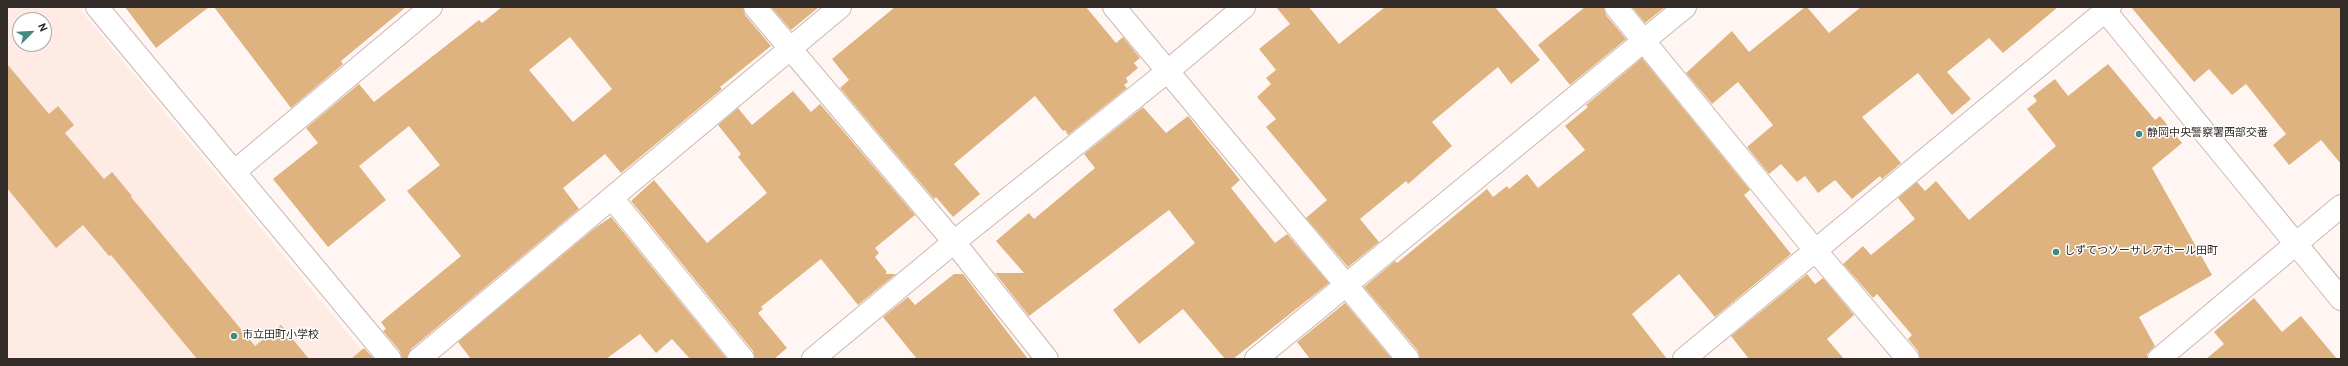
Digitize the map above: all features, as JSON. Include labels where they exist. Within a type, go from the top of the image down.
[{"type":"street","points":[[97,7],[390,359]]},
{"type":"street","points":[[755,7],[954,242],[1047,359]]},
{"type":"street","points":[[419,359],[840,7]]},
{"type":"street","points":[[1114,7],[1408,359]]},
{"type":"street","points":[[813,359],[954,242],[1168,71],[1244,7]]},
{"type":"street","points":[[1616,7],[1815,250],[1908,359]]},
{"type":"street","points":[[1256,359],[1685,7]]},
{"type":"street","points":[[1684,359],[2106,8],[2341,299]]},
{"type":"street","points":[[234,172],[420,10]]},
{"type":"street","points":[[612,198],[743,359]]},
{"type":"street","points":[[2159,359],[2341,206]]},
{"type":"shaded area","points":[[7,7],[78,7],[369,359],[7,359]]},
{"type":"building","points":[[125,7],[209,7],[156,48]]},
{"type":"building","points":[[214,7],[406,7],[341,61],[343,64],[291,108]]},
{"type":"building","points":[[502,7],[743,7],[745,15],[771,46],[720,87],[722,89],[621,173],[605,154],[563,188],[579,209],[411,349],[407,359],[402,359],[400,351],[383,331],[386,329],[381,322],[461,256],[407,191],[440,165],[409,126],[359,166],[386,200],[328,247],[273,179],[318,143],[306,128],[359,84],[374,102],[479,20],[482,23]],"holes":[[[570,37],[612,89],[573,122],[529,70]]]},
{"type":"building","points":[[771,7],[819,7],[791,30]]},
{"type":"building","points":[[895,7],[1086,7],[1116,43],[1123,37],[1140,58],[1134,63],[1138,68],[1126,78],[1128,82],[1124,85],[1127,88],[1068,135],[1065,130],[1063,131],[1035,96],[954,164],[980,194],[953,217],[936,197],[934,199],[840,88],[849,80],[832,59]]},
{"type":"building","points":[[1276,7],[1309,7],[1339,44],[1385,7],[1495,7],[1540,60],[1511,84],[1498,67],[1432,122],[1452,146],[1408,184],[1406,181],[1360,219],[1379,242],[1348,267],[1306,218],[1327,200],[1266,127],[1276,119],[1257,97],[1271,84],[1266,78],[1276,70],[1259,49],[1290,24]]},
{"type":"building","points":[[1585,7],[1604,7],[1606,15],[1626,39],[1570,85],[1538,45]]},
{"type":"building","points":[[1632,7],[1665,7],[1645,23]]},
{"type":"building","points":[[1805,7],[1807,7],[1829,33],[1861,7],[2058,7],[2003,53],[1989,38],[1947,72],[1971,99],[1952,115],[1918,73],[1862,117],[1901,163],[1882,179],[1880,176],[1852,199],[1835,180],[1818,193],[1805,176],[1797,182],[1781,164],[1769,174],[1747,147],[1773,125],[1738,82],[1712,104],[1686,73],[1732,31],[1749,52]]},
{"type":"building","points":[[2131,7],[2341,7],[2341,164],[2321,140],[2289,165],[2273,145],[2286,134],[2246,84],[2232,95],[2209,69],[2194,82]]},
{"type":"building","points":[[1642,58],[1750,190],[1744,195],[1791,254],[1715,317],[1679,274],[1632,314],[1667,359],[1420,359],[1418,351],[1364,287],[1395,261],[1397,263],[1487,189],[1493,197],[1507,186],[1509,189],[1527,174],[1538,188],[1585,150],[1565,126],[1588,107],[1586,105]]},
{"type":"building","points":[[7,64],[49,114],[58,106],[74,125],[65,133],[104,179],[112,172],[255,346],[281,325],[309,359],[197,359],[111,255],[109,256],[83,225],[56,248],[7,188]]},
{"type":"building","points":[[2108,64],[2155,120],[2160,116],[2182,143],[2152,168],[2212,275],[2139,317],[2155,346],[2147,354],[2147,359],[1920,359],[1918,351],[1908,339],[1912,335],[1877,294],[1873,298],[1843,264],[1863,246],[1871,255],[1915,219],[1898,198],[1917,182],[1925,191],[1936,181],[1969,220],[2056,146],[2027,109],[2037,101],[2033,96],[2055,79],[2068,96]]},
{"type":"building","points":[[793,91],[811,112],[820,104],[915,215],[875,248],[879,253],[875,257],[887,272],[885,274],[896,274],[858,305],[821,259],[761,307],[763,309],[758,313],[787,348],[774,359],[755,359],[753,351],[631,201],[654,180],[707,243],[767,193],[738,157],[741,154],[718,125],[738,108],[752,125]]},
{"type":"building","points":[[1143,107],[1166,133],[1188,116],[1240,180],[1231,188],[1275,243],[1287,234],[1329,283],[1233,359],[1225,359],[1183,309],[1139,344],[1113,310],[1195,243],[1169,210],[1029,316],[995,273],[1024,273],[996,241],[1029,213],[1034,219],[1095,168],[1084,154]]},
{"type":"building","points":[[611,217],[727,359],[690,359],[672,339],[656,353],[640,334],[606,359],[471,359],[458,342],[595,228]]},
{"type":"building","points":[[954,274],[963,274],[1028,359],[917,359],[883,317],[908,297],[915,305]]},
{"type":"building","points":[[1807,274],[1815,284],[1823,278],[1854,315],[1827,339],[1844,359],[1749,359],[1731,336]]},
{"type":"building","points":[[2254,298],[2282,332],[2301,316],[2337,359],[2206,359],[2224,344],[2214,332]]},
{"type":"building","points":[[1345,303],[1392,359],[1310,359],[1297,342]]},
{"type":"building","points":[[364,348],[374,359],[351,359]]},
{"type":"place","name":"静岡中央警察署西部交番","points":[[2139,134]]},
{"type":"place","name":"しずてつソーサレアホール田町","points":[[2056,252]]},
{"type":"place","name":"市立田町小学校","points":[[234,336]]}]
